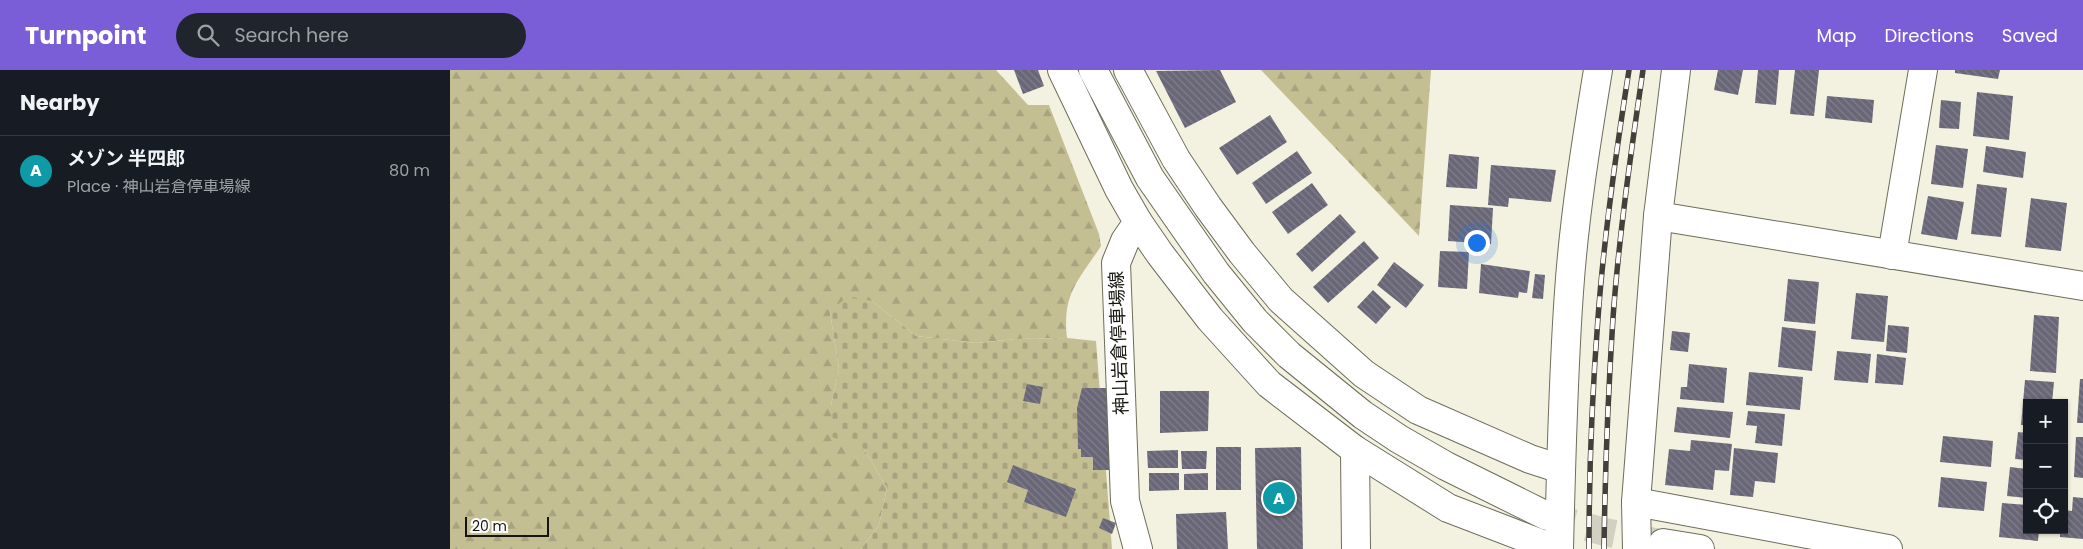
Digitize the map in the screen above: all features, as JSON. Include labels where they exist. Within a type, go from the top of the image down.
[{"type":"street","points":[[1062,70],[1119,189],[1138,222],[1210,319],[1269,384],[1355,450],[1448,508],[1555,549]]},
{"type":"street","points":[[1093,70],[1150,178],[1216,273],[1255,321],[1289,355],[1363,415],[1399,439],[1446,466],[1547,516]]},
{"type":"street","points":[[1128,70],[1176,159],[1242,253],[1281,300],[1364,374],[1418,410],[1530,459],[1561,469]]},
{"type":"street","points":[[1559,549],[1569,290],[1586,141],[1598,70]]},
{"type":"street","points":[[1637,549],[1636,502],[1658,216],[1676,70]]},
{"type":"street","points":[[1892,255],[1923,70]]},
{"type":"street","points":[[1658,216],[2083,286]]},
{"type":"street","name":"神山岩倉停車場線","points":[[1138,222],[1125,241],[1116,263],[1125,501],[1138,549]]},
{"type":"street","points":[[1355,450],[1356,549]]},
{"type":"street","points":[[1636,502],[1888,549]]},
{"type":"street","points":[[1663,543],[1700,549]]},
{"type":"green space","points":[[450,70],[996,70],[1028,105],[1049,105],[1099,234],[1101,246],[1079,279],[1069,299],[1066,323],[1067,338],[1016,339],[976,343],[916,336],[872,301],[830,312],[839,369],[831,405],[864,449],[887,488],[879,525],[861,549],[450,549]]},
{"type":"green space","points":[[1261,70],[1431,70],[1419,236]]},
{"type":"green space","points":[[848,296],[872,301],[916,336],[976,343],[1016,339],[1067,338],[1096,341],[1112,549],[861,549],[879,525],[887,488],[864,449],[832,437],[831,405],[839,369],[830,312]]},
{"type":"building","points":[[1014,70],[1038,70],[1044,86],[1023,94]]},
{"type":"building","points":[[1220,70],[1236,102],[1185,128],[1156,71]]},
{"type":"building","points":[[1718,70],[1743,70],[1738,95],[1714,90]]},
{"type":"building","points":[[1758,70],[1779,70],[1776,105],[1755,103]]},
{"type":"building","points":[[1795,70],[1819,70],[1814,116],[1790,114]]},
{"type":"building","points":[[1955,70],[2000,70],[1998,79],[1955,73]]},
{"type":"building","points":[[1977,92],[2013,96],[2009,140],[1973,136]]},
{"type":"building","points":[[1827,96],[1874,100],[1872,123],[1825,118]]},
{"type":"building","points":[[1941,100],[1961,102],[1959,129],[1939,128]]},
{"type":"building","points":[[1270,115],[1287,142],[1237,175],[1219,148]]},
{"type":"building","points":[[1936,145],[1968,149],[1963,188],[1931,184]]},
{"type":"building","points":[[1986,146],[2026,152],[2023,178],[1983,172]]},
{"type":"building","points":[[1297,151],[1312,173],[1266,204],[1252,183]]},
{"type":"building","points":[[1449,154],[1479,157],[1477,189],[1446,187]]},
{"type":"building","points":[[1491,165],[1556,170],[1551,202],[1509,198],[1508,207],[1488,205]]},
{"type":"building","points":[[1312,183],[1328,205],[1288,234],[1272,212]]},
{"type":"building","points":[[1977,184],[2007,188],[2001,237],[1971,234]]},
{"type":"building","points":[[1928,196],[1964,202],[1957,240],[1921,234]]},
{"type":"building","points":[[2031,198],[2067,203],[2061,251],[2025,247]]},
{"type":"building","points":[[1450,205],[1493,208],[1491,244],[1448,241]]},
{"type":"building","points":[[1340,214],[1356,232],[1312,272],[1296,254]]},
{"type":"building","points":[[1364,241],[1379,258],[1328,303],[1313,287]]},
{"type":"building","points":[[1440,251],[1469,252],[1467,289],[1438,287]]},
{"type":"building","points":[[1394,262],[1424,285],[1406,308],[1377,285]]},
{"type":"building","points":[[1481,264],[1530,271],[1527,293],[1519,292],[1518,298],[1479,293]]},
{"type":"building","points":[[1535,274],[1545,275],[1543,299],[1532,298]]},
{"type":"building","points":[[1788,279],[1819,282],[1815,324],[1784,321]]},
{"type":"building","points":[[1373,290],[1391,307],[1376,324],[1357,307]]},
{"type":"building","points":[[1856,293],[1888,296],[1884,342],[1851,339]]},
{"type":"building","points":[[2034,315],[2059,317],[2056,373],[2030,371]]},
{"type":"building","points":[[1888,325],[1909,327],[1907,353],[1886,351]]},
{"type":"building","points":[[1782,327],[1816,331],[1812,371],[1778,367]]},
{"type":"building","points":[[1672,331],[1690,333],[1688,352],[1670,350]]},
{"type":"building","points":[[1837,351],[1871,354],[1868,383],[1834,380]]},
{"type":"building","points":[[1877,354],[1906,358],[1903,385],[1875,383]]},
{"type":"building","points":[[1689,364],[1727,368],[1724,403],[1680,399],[1681,387],[1687,387]]},
{"type":"building","points":[[1749,372],[1803,377],[1800,410],[1746,405]]},
{"type":"building","points":[[2080,379],[2083,379],[2083,423],[2077,423]]},
{"type":"building","points":[[2025,380],[2054,382],[2052,399],[2023,399]]},
{"type":"building","points":[[1027,384],[1043,387],[1040,404],[1023,401]]},
{"type":"building","points":[[1082,388],[1108,388],[1111,470],[1093,470],[1093,457],[1081,457],[1081,449],[1078,449],[1077,408]]},
{"type":"building","points":[[1160,391],[1209,391],[1208,431],[1160,433]]},
{"type":"building","points":[[2023,402],[2023,425],[2021,425]]},
{"type":"building","points":[[1677,407],[1733,412],[1730,438],[1674,432]]},
{"type":"building","points":[[1748,411],[1785,414],[1782,446],[1755,443],[1757,426],[1746,425]]},
{"type":"building","points":[[2018,432],[2023,433],[2023,460],[2015,459]]},
{"type":"building","points":[[1943,436],[1993,441],[1991,467],[1940,462]]},
{"type":"building","points":[[2076,437],[2083,437],[2083,478],[2074,477]]},
{"type":"building","points":[[1691,440],[1732,444],[1729,471],[1715,470],[1713,490],[1665,485],[1669,449],[1690,451]]},
{"type":"building","points":[[1216,447],[1241,447],[1241,490],[1216,490]]},
{"type":"building","points":[[1301,447],[1303,549],[1257,549],[1255,448]]},
{"type":"building","points":[[1734,448],[1778,453],[1775,483],[1755,481],[1753,497],[1730,495]]},
{"type":"building","points":[[1178,450],[1178,468],[1148,468],[1147,451]]},
{"type":"building","points":[[1181,451],[1207,451],[1206,469],[1182,469]]},
{"type":"building","points":[[1013,465],[1076,489],[1066,517],[1024,502],[1028,490],[1007,482]]},
{"type":"building","points":[[2010,467],[2023,469],[2023,498],[2007,496]]},
{"type":"building","points":[[1149,473],[1179,473],[1179,490],[1149,491]]},
{"type":"building","points":[[1208,473],[1208,490],[1184,490],[1184,474]]},
{"type":"building","points":[[1941,477],[1987,482],[1984,511],[1938,507]]},
{"type":"building","points":[[2073,497],[2083,498],[2083,539],[2060,537],[2060,534],[2068,534],[2068,510],[2072,511]]},
{"type":"building","points":[[2002,503],[2023,505],[2023,534],[2039,534],[2038,541],[1999,537]]},
{"type":"building","points":[[1226,512],[1228,549],[1177,549],[1176,514]]},
{"type":"building","points":[[1103,518],[1116,523],[1112,534],[1099,528]]},
{"type":"tunnel","points":[[1547,516],[1605,532],[1660,543]]},
{"type":"railway","points":[[1589,549],[1590,462],[1601,287],[1611,194],[1629,70]]},
{"type":"railway","points":[[1604,549],[1608,405],[1613,318],[1626,194],[1643,70]]},
{"type":"place","name":"メゾン 半四郎","points":[[1279,498]]}]
